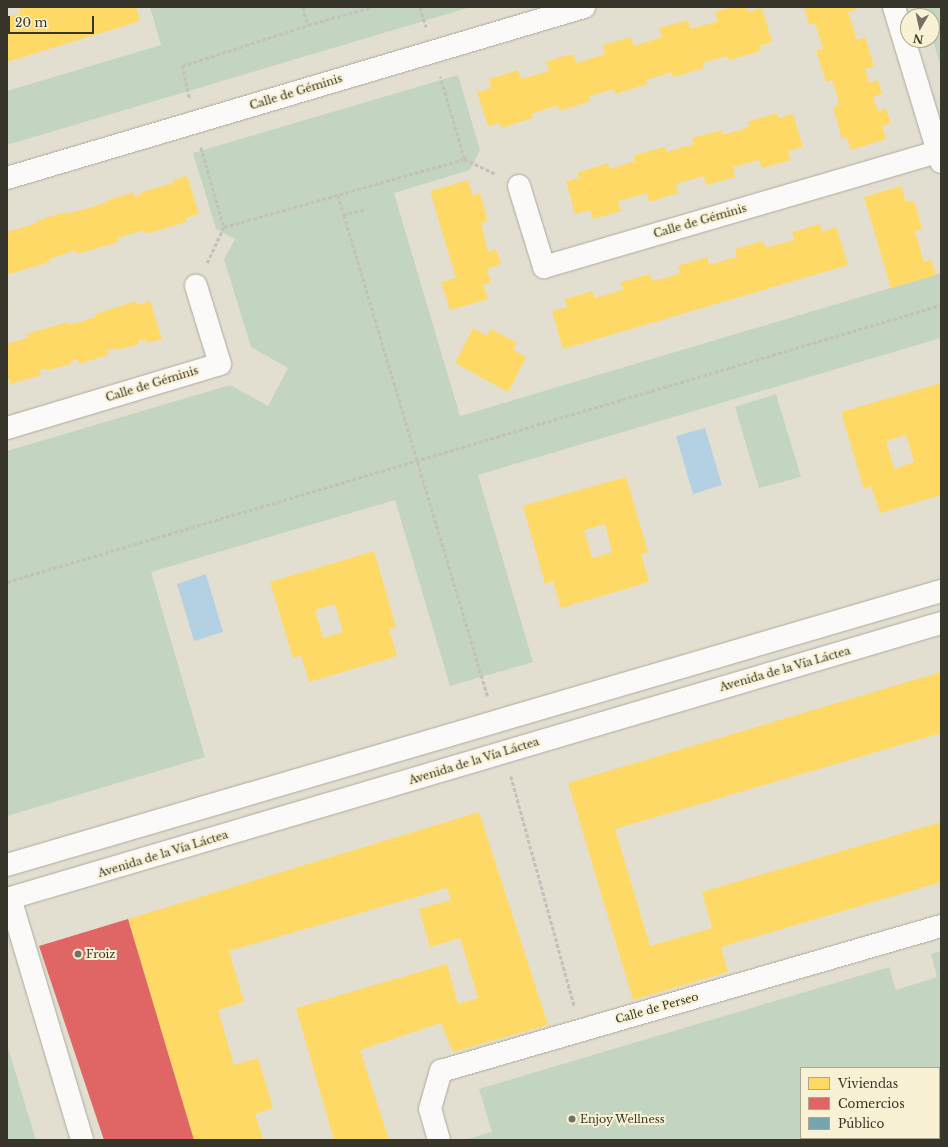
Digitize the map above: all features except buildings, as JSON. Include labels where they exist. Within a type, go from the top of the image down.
[{"type":"street","name":"Calle de Géminis","points":[[7,178],[584,7]]},
{"type":"street","name":"Calle de Géminis","points":[[519,186],[544,267],[939,157],[894,7]]},
{"type":"street","name":"Calle de Géminis","points":[[7,428],[220,364],[196,286]]},
{"type":"street","points":[[7,865],[941,591]]},
{"type":"street","name":"Avenida de la Vía Láctea","points":[[8,898],[941,624]]},
{"type":"street","points":[[8,898],[82,1140]]},
{"type":"street","name":"Calle de Perseo","points":[[439,1140],[430,1109],[441,1071],[581,1029],[941,926]]},
{"type":"path","points":[[303,7],[308,25]]},
{"type":"path","points":[[196,286],[224,227],[194,123],[182,66],[308,25],[372,7]]},
{"type":"path","points":[[420,7],[464,159]]},
{"type":"path","points":[[224,227],[464,159],[519,186]]},
{"type":"path","points":[[338,195],[495,722]]},
{"type":"path","points":[[344,215],[364,210]]},
{"type":"path","points":[[7,582],[941,305]]},
{"type":"path","points":[[504,752],[581,1029]]},
{"type":"green space","points":[[150,7],[471,7],[7,145],[7,91],[161,45]]},
{"type":"green space","points":[[941,7],[941,68],[935,48],[940,48],[940,8],[923,8]]},
{"type":"green space","points":[[458,75],[480,150],[470,170],[394,193],[460,416],[941,273],[941,338],[478,475],[533,662],[450,686],[395,500],[151,572],[205,757],[7,816],[7,451],[230,385],[268,406],[288,368],[251,347],[224,259],[235,239],[216,229],[193,153]]},
{"type":"green space","points":[[776,394],[801,477],[759,488],[735,407]]},
{"type":"green space","points":[[941,951],[941,1140],[464,1140],[492,1132],[479,1089],[889,967],[896,990],[937,977],[931,954]]},
{"type":"green space","points":[[7,1045],[36,1140],[7,1140]]},
{"type":"water","points":[[705,428],[722,485],[693,494],[676,436]]},
{"type":"water","points":[[206,574],[223,632],[194,641],[177,584]]},
{"type":"place","name":"Froiz","points":[[78,954]]},
{"type":"place","name":"Enjoy Wellness","points":[[572,1119]]}]
